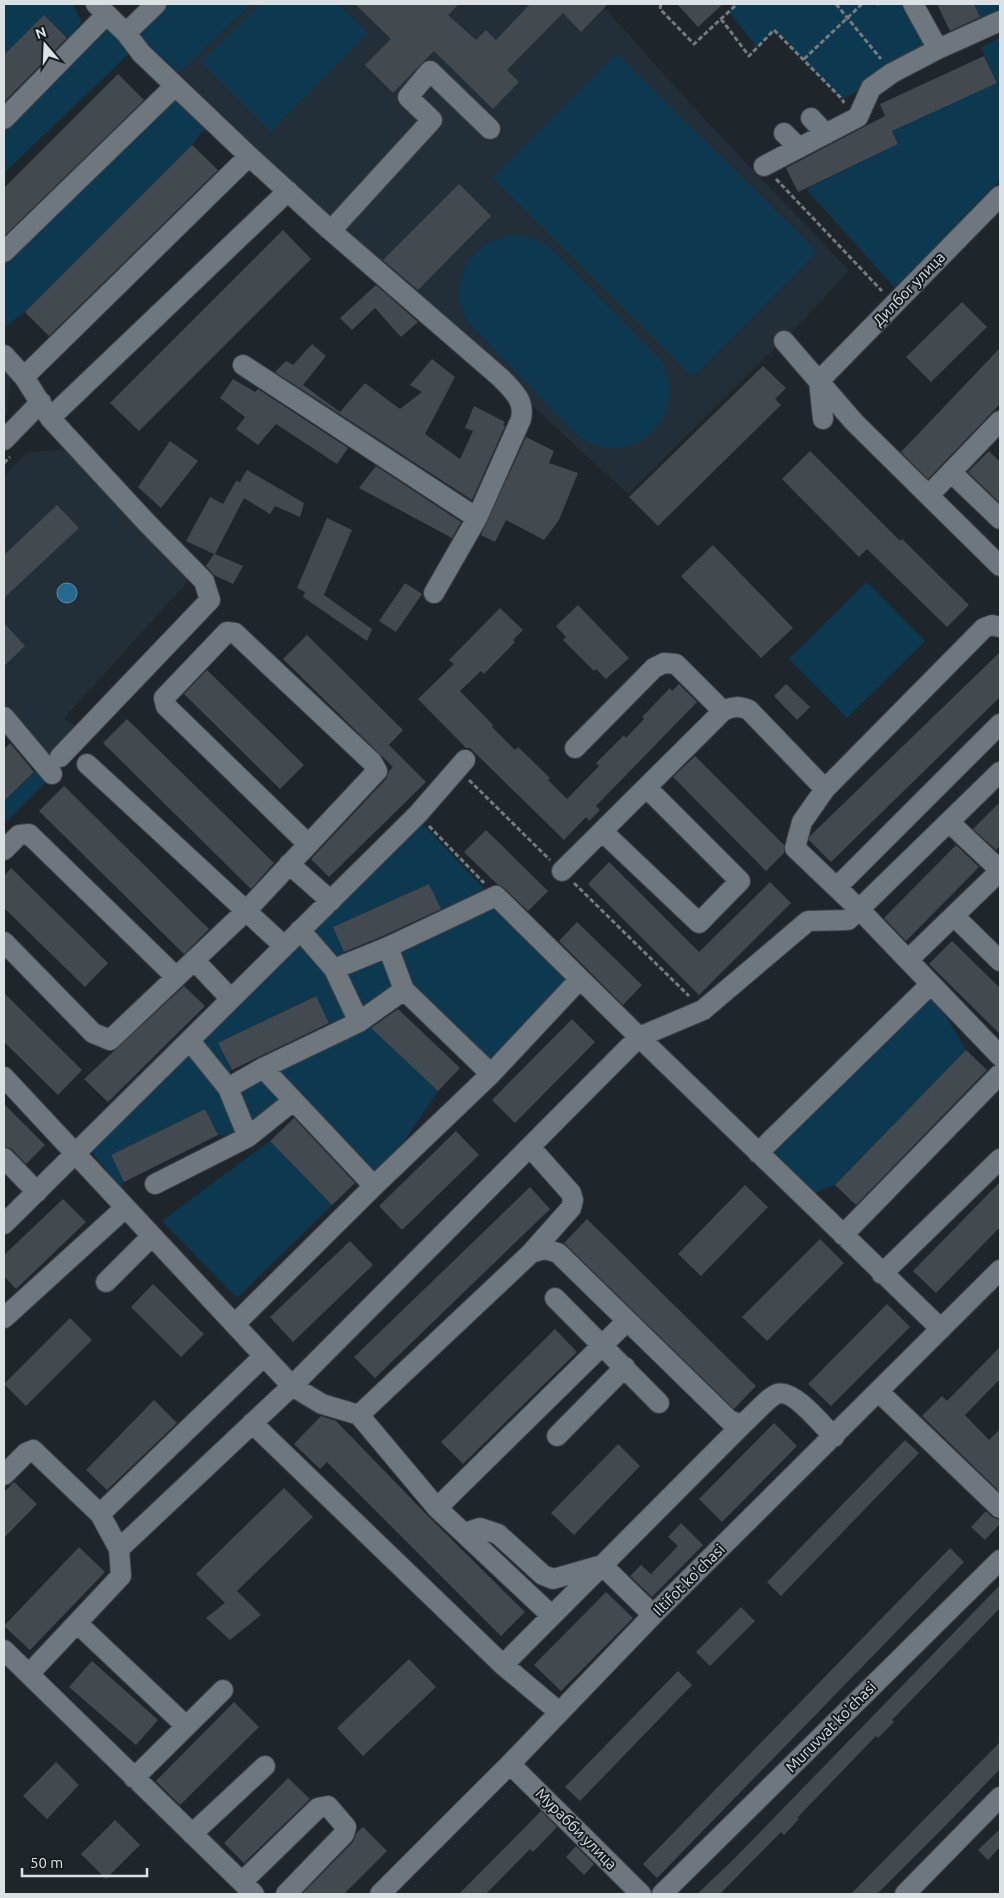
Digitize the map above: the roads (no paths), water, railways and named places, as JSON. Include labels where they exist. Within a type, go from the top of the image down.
[{"type":"street","points":[[126,33],[156,4]]},
{"type":"street","points":[[913,4],[938,49]]},
{"type":"street","points":[[4,119],[101,9],[126,33],[141,53],[249,156],[329,229],[501,378],[519,397],[522,411],[521,419],[478,518],[434,594]]},
{"type":"street","points":[[764,166],[858,117],[871,88],[892,73],[938,49],[1000,21]]},
{"type":"street","points":[[329,229],[336,225],[432,120],[408,97],[430,72],[490,129]]},
{"type":"street","points":[[4,252],[175,86]]},
{"type":"street","points":[[811,118],[826,134]]},
{"type":"street","points":[[784,133],[799,148]]},
{"type":"street","points":[[24,377],[249,156]]},
{"type":"street","points":[[4,440],[46,410],[288,192]]},
{"type":"street","name":"Дилбог улица","points":[[819,381],[1000,196]]},
{"type":"street","points":[[784,341],[854,422],[1000,566]]},
{"type":"street","points":[[4,355],[24,377],[46,410],[144,526],[185,562],[207,572],[210,600],[56,765],[4,718]]},
{"type":"street","points":[[243,365],[478,518]]},
{"type":"street","points":[[819,381],[823,419]]},
{"type":"street","points":[[929,495],[999,424]]},
{"type":"street","points":[[951,472],[1000,520]]},
{"type":"street","points":[[1000,626],[984,628],[825,789],[802,822],[795,848],[859,909],[1000,1056]]},
{"type":"street","points":[[4,942],[93,1033],[110,1040],[246,911],[377,771],[372,762],[235,633],[227,632],[164,698],[166,706],[308,844]]},
{"type":"street","points":[[575,748],[654,668],[664,663],[676,664],[723,711]]},
{"type":"street","points":[[562,871],[723,711],[736,706],[748,710],[825,789]]},
{"type":"street","points":[[837,887],[1000,724]]},
{"type":"street","points":[[87,764],[284,946]]},
{"type":"street","points":[[4,1224],[77,1154],[418,814],[462,764]]},
{"type":"street","points":[[119,1549],[292,1386],[639,1037],[703,1010],[808,921],[848,920],[1000,772]]},
{"type":"street","points":[[603,832],[699,923],[740,881],[647,788]]},
{"type":"street","points":[[908,960],[1000,871],[949,822]]},
{"type":"street","points":[[4,850],[19,835],[29,834],[176,977]]},
{"type":"street","points":[[289,864],[331,901]]},
{"type":"street","points":[[334,969],[388,947],[496,896],[882,1274],[941,1329]]},
{"type":"street","points":[[954,916],[1000,961]]},
{"type":"street","points":[[300,930],[334,969],[359,1022]]},
{"type":"street","points":[[388,947],[404,990],[491,1074]]},
{"type":"street","points":[[194,960],[231,999]]},
{"type":"street","points":[[235,1324],[374,1186],[491,1074],[580,979]]},
{"type":"street","points":[[758,1153],[931,984]]},
{"type":"street","points":[[228,1088],[263,1068],[359,1022],[404,990]]},
{"type":"street","points":[[190,1041],[228,1088],[248,1137]]},
{"type":"street","points":[[263,1068],[374,1186]]},
{"type":"street","points":[[842,1235],[1000,1074]]},
{"type":"street","points":[[4,1077],[292,1386],[322,1404],[358,1415],[438,1508],[552,1616]]},
{"type":"street","points":[[155,1184],[248,1137],[293,1101]]},
{"type":"street","points":[[358,1415],[530,1253],[570,1208],[571,1193],[530,1147]]},
{"type":"street","points":[[4,1158],[37,1192]]},
{"type":"street","points":[[882,1274],[1000,1159]]},
{"type":"street","points":[[4,1318],[126,1208]]},
{"type":"street","points":[[106,1282],[152,1236]]},
{"type":"street","points":[[530,1253],[545,1249],[558,1253],[729,1420],[742,1425]]},
{"type":"street","name":"Iltifot ko'chasi","points":[[380,1894],[510,1764],[653,1615],[1000,1270]]},
{"type":"street","points":[[555,1298],[659,1403]]},
{"type":"street","points":[[438,1508],[628,1321]]},
{"type":"street","points":[[100,1514],[264,1356]]},
{"type":"street","points":[[557,1436],[625,1368]]},
{"type":"street","points":[[503,1665],[742,1425],[776,1394],[786,1392],[796,1399],[834,1437]]},
{"type":"street","points":[[879,1392],[1000,1508]]},
{"type":"street","points":[[252,1423],[503,1665],[559,1712]]},
{"type":"street","points":[[4,1475],[26,1453],[33,1450],[100,1514],[119,1549],[121,1576],[29,1674]]},
{"type":"street","points":[[465,1533],[480,1528],[498,1534],[543,1575],[553,1579],[602,1565]]},
{"type":"street","name":"Muruvvat ko'chasi","points":[[662,1894],[1000,1560]]},
{"type":"street","points":[[602,1565],[653,1615]]},
{"type":"street","points":[[77,1623],[186,1726]]},
{"type":"street","points":[[4,1650],[248,1888],[318,1808],[328,1806],[346,1827],[344,1834],[286,1894]]},
{"type":"street","points":[[134,1778],[223,1690]]},
{"type":"street","name":"Мурабби улица","points":[[510,1764],[641,1894]]},
{"type":"street","points":[[192,1834],[265,1766]]},
{"type":"street","points":[[905,1894],[1000,1797]]}]
